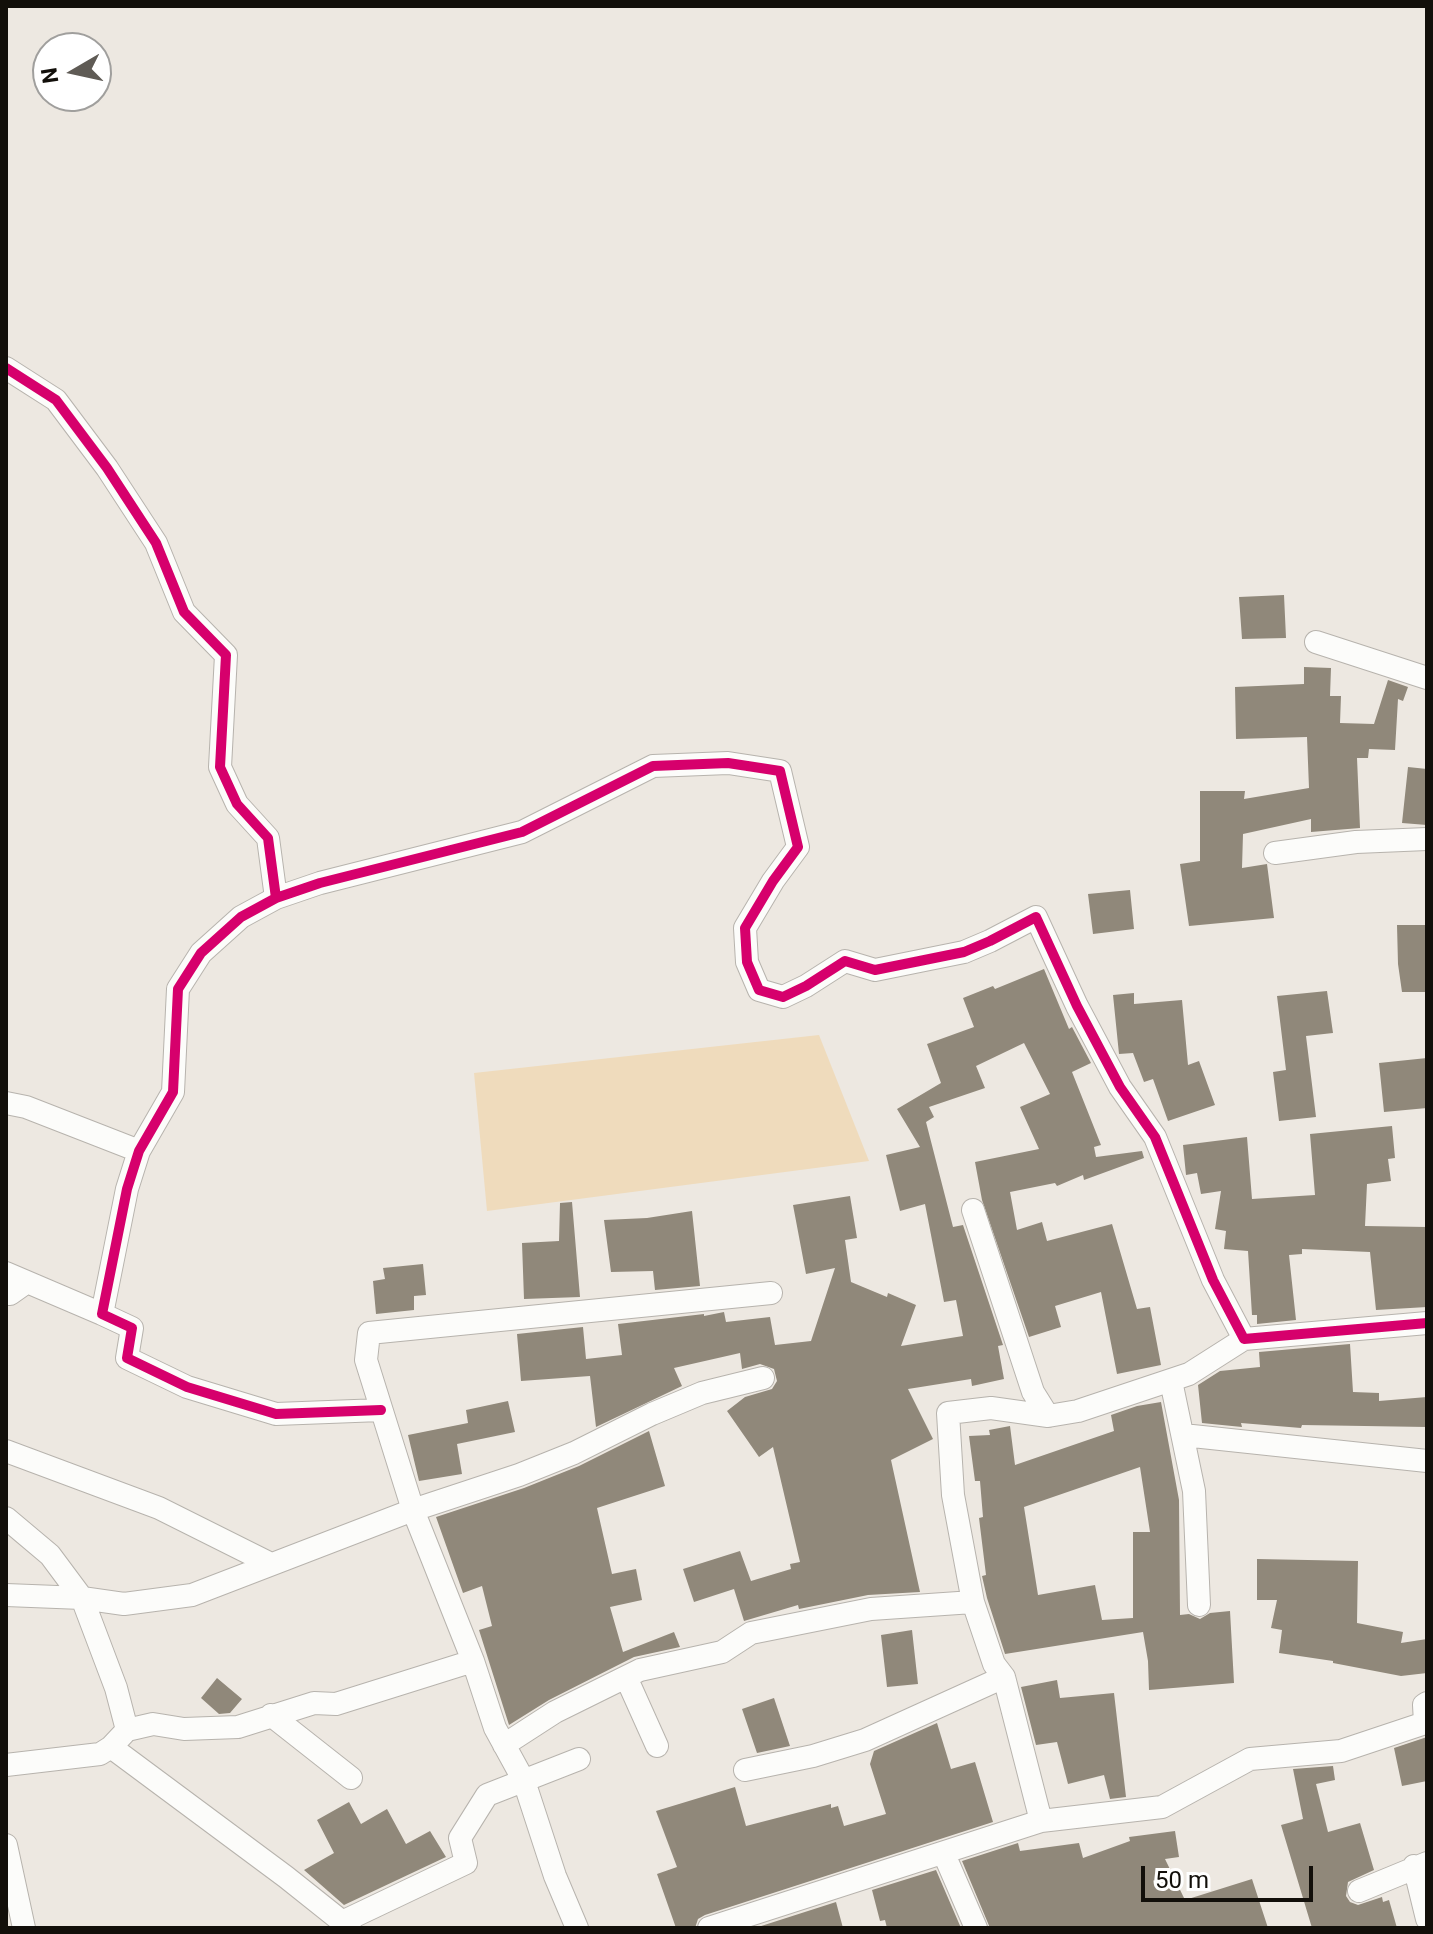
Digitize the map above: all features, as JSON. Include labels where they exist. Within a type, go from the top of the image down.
[{"type":"street","points":[[6,368],[56,400],[65,411],[156,543],[184,612],[226,655],[220,767],[237,804],[268,838],[276,898]]},
{"type":"street","points":[[1316,642],[1427,678]]},
{"type":"street","points":[[102,1314],[127,1189],[139,1151],[173,1092],[178,989],[201,953],[241,917],[276,898],[320,883],[522,832],[653,766],[728,763],[780,771],[798,847],[745,928],[747,962],[759,990],[783,997],[845,961],[875,970],[964,952],[1036,917],[1077,1006],[1120,1087],[1155,1137],[1213,1280],[1244,1339]]},
{"type":"street","points":[[1275,853],[1356,842],[1427,839]]},
{"type":"street","points":[[6,1103],[26,1107],[139,1151]]},
{"type":"street","points":[[973,1210],[1033,1392],[1048,1416]]},
{"type":"street","points":[[6,1294],[10,1294],[16,1278],[132,1328],[127,1358],[187,1387],[276,1414],[381,1410]]},
{"type":"street","points":[[577,1928],[555,1876],[524,1781],[495,1728],[473,1661],[413,1510],[366,1360],[369,1333],[771,1293]]},
{"type":"street","points":[[1041,1821],[1004,1677],[994,1664],[973,1602],[953,1495],[948,1413],[991,1408],[1048,1416],[1078,1411],[1189,1374],[1244,1339],[1427,1323]]},
{"type":"street","points":[[6,1595],[82,1598],[124,1604],[192,1595],[269,1563],[560,1459],[702,1393],[763,1378]]},
{"type":"street","points":[[1171,1381],[1194,1491],[1199,1605]]},
{"type":"street","points":[[1183,1435],[1427,1461]]},
{"type":"street","points":[[8,1460],[159,1508],[269,1563]]},
{"type":"street","points":[[6,1518],[50,1555],[82,1598],[116,1688],[127,1730]]},
{"type":"street","points":[[504,1745],[555,1712],[640,1670],[722,1652],[751,1633],[871,1609],[973,1602]]},
{"type":"street","points":[[6,1765],[100,1754],[127,1730],[153,1724],[184,1729],[238,1727],[314,1703],[336,1704],[473,1661]]},
{"type":"street","points":[[626,1677],[657,1746]]},
{"type":"street","points":[[745,1770],[813,1756],[865,1740],[1004,1677]]},
{"type":"street","points":[[709,1928],[1041,1821],[1162,1807],[1250,1759],[1341,1751],[1425,1723],[1424,1705],[1427,1703]]},
{"type":"street","points":[[271,1715],[351,1778]]},
{"type":"street","points":[[111,1747],[346,1925],[466,1863],[460,1838],[487,1795],[579,1759]]},
{"type":"street","points":[[6,1845],[24,1928]]},
{"type":"street","points":[[944,1854],[976,1928]]},
{"type":"street","points":[[1359,1891],[1421,1864],[1427,1919]]},
{"type":"shaded area","points":[[819,1035],[869,1161],[487,1211],[474,1073]]},
{"type":"building","points":[[1284,595],[1286,638],[1242,639],[1239,597]]},
{"type":"building","points":[[1304,667],[1331,668],[1330,696],[1341,696],[1340,723],[1374,724],[1388,680],[1408,687],[1403,701],[1398,699],[1395,750],[1369,749],[1368,758],[1357,758],[1360,828],[1311,832],[1311,819],[1243,834],[1242,868],[1267,864],[1274,918],[1189,926],[1180,864],[1200,861],[1200,791],[1245,791],[1244,799],[1309,788],[1307,737],[1236,739],[1235,687],[1304,684]]},
{"type":"building","points":[[1408,767],[1427,769],[1427,825],[1402,823]]},
{"type":"building","points":[[1130,890],[1134,929],[1093,934],[1088,894]]},
{"type":"building","points":[[1397,925],[1427,925],[1427,992],[1402,992]]},
{"type":"building","points":[[1044,969],[1069,1029],[1072,1027],[1091,1063],[1072,1072],[1101,1145],[1094,1147],[1096,1157],[1142,1151],[1144,1158],[1084,1180],[1083,1175],[1057,1186],[1055,1183],[1010,1192],[1017,1230],[1042,1222],[1047,1241],[1112,1224],[1137,1309],[1150,1307],[1161,1365],[1117,1374],[1101,1292],[1055,1306],[1061,1327],[1029,1337],[982,1200],[975,1162],[1039,1149],[1020,1107],[1050,1094],[1024,1043],[976,1066],[985,1088],[929,1107],[934,1117],[926,1122],[953,1227],[963,1225],[1003,1345],[998,1346],[1004,1379],[972,1386],[971,1379],[908,1389],[933,1439],[891,1460],[920,1592],[868,1595],[799,1609],[798,1605],[744,1621],[734,1589],[694,1602],[683,1569],[740,1551],[751,1581],[791,1569],[790,1564],[800,1562],[773,1447],[759,1457],[727,1411],[745,1397],[772,1389],[777,1381],[774,1369],[760,1364],[742,1369],[740,1353],[674,1368],[682,1386],[596,1427],[590,1376],[521,1381],[517,1334],[583,1327],[586,1359],[622,1355],[618,1324],[724,1312],[726,1322],[770,1317],[775,1345],[811,1341],[835,1268],[806,1274],[793,1205],[850,1196],[857,1238],[845,1240],[851,1282],[916,1305],[901,1346],[963,1336],[956,1300],[944,1302],[925,1204],[900,1211],[886,1155],[920,1147],[897,1109],[941,1083],[927,1044],[974,1027],[963,998]]},
{"type":"building","points":[[1327,991],[1333,1033],[1306,1036],[1316,1117],[1279,1121],[1273,1072],[1286,1070],[1277,996]]},
{"type":"building","points":[[1134,993],[1134,1004],[1182,1000],[1188,1065],[1199,1061],[1215,1105],[1168,1121],[1153,1079],[1144,1082],[1133,1053],[1119,1054],[1113,995]]},
{"type":"building","points":[[1427,1058],[1427,1108],[1384,1112],[1379,1063]]},
{"type":"building","points":[[1392,1126],[1395,1158],[1388,1159],[1391,1181],[1367,1184],[1365,1226],[1427,1227],[1427,1307],[1376,1310],[1370,1252],[1302,1249],[1302,1254],[1289,1255],[1296,1320],[1257,1324],[1257,1315],[1252,1315],[1248,1251],[1224,1249],[1226,1231],[1215,1229],[1221,1191],[1201,1194],[1197,1173],[1186,1175],[1183,1145],[1247,1137],[1252,1199],[1315,1195],[1310,1134]]},
{"type":"building","points":[[572,1202],[580,1297],[524,1299],[522,1243],[559,1241],[560,1203]]},
{"type":"building","points":[[692,1211],[700,1286],[655,1290],[653,1271],[611,1272],[604,1220]]},
{"type":"building","points":[[423,1264],[426,1295],[414,1296],[414,1310],[376,1314],[373,1281],[385,1279],[383,1268]]},
{"type":"building","points":[[1350,1344],[1353,1392],[1379,1393],[1379,1401],[1427,1397],[1427,1427],[1302,1425],[1301,1428],[1241,1423],[1242,1427],[1202,1423],[1198,1385],[1220,1371],[1260,1367],[1259,1352]]},
{"type":"building","points":[[508,1401],[515,1432],[457,1444],[462,1474],[419,1481],[408,1435],[468,1423],[466,1410]]},
{"type":"building","points":[[1161,1402],[1179,1500],[1180,1615],[1189,1614],[1200,1619],[1210,1613],[1230,1611],[1234,1683],[1149,1690],[1143,1632],[1005,1654],[982,1576],[986,1575],[979,1518],[983,1517],[980,1481],[975,1481],[969,1436],[990,1435],[989,1430],[1010,1426],[1015,1465],[1114,1431],[1111,1415]],"holes":[[[1140,1467],[1150,1532],[1133,1532],[1133,1618],[1102,1620],[1095,1585],[1038,1595],[1024,1507]]]},
{"type":"building","points":[[649,1431],[665,1486],[597,1508],[612,1574],[636,1569],[642,1600],[610,1607],[623,1652],[674,1632],[680,1647],[634,1657],[549,1700],[509,1725],[479,1630],[492,1626],[482,1586],[463,1593],[436,1517],[579,1466]]},
{"type":"building","points":[[1257,1559],[1358,1561],[1357,1623],[1403,1632],[1401,1643],[1427,1639],[1427,1673],[1401,1676],[1279,1653],[1282,1630],[1271,1628],[1277,1600],[1257,1600]]},
{"type":"building","points":[[912,1630],[918,1684],[887,1687],[881,1635]]},
{"type":"building","points":[[217,1678],[242,1699],[230,1713],[219,1714],[201,1698]]},
{"type":"building","points":[[1057,1680],[1060,1698],[1114,1693],[1126,1797],[1110,1799],[1104,1775],[1068,1784],[1057,1742],[1036,1745],[1021,1687]]},
{"type":"building","points":[[774,1698],[790,1746],[757,1753],[742,1709]]},
{"type":"building","points":[[937,1723],[951,1769],[975,1762],[993,1822],[705,1915],[698,1919],[695,1928],[676,1928],[657,1874],[677,1867],[656,1811],[735,1787],[746,1826],[831,1804],[831,1808],[838,1806],[844,1826],[886,1814],[870,1764],[874,1751]]},
{"type":"building","points":[[1427,1737],[1427,1781],[1402,1786],[1394,1748]]},
{"type":"building","points":[[1333,1766],[1335,1780],[1316,1784],[1328,1832],[1360,1823],[1374,1870],[1348,1882],[1346,1896],[1358,1905],[1382,1897],[1383,1902],[1389,1900],[1397,1928],[1312,1928],[1281,1825],[1303,1819],[1293,1769]]},
{"type":"building","points":[[349,1802],[361,1824],[387,1809],[406,1844],[430,1831],[446,1857],[344,1905],[304,1870],[334,1853],[317,1820]]},
{"type":"building","points":[[1175,1831],[1179,1857],[1165,1859],[1185,1900],[1252,1879],[1268,1928],[990,1928],[962,1861],[1018,1843],[1020,1851],[1079,1843],[1083,1858],[1130,1841],[1129,1837]]},
{"type":"building","points":[[936,1870],[961,1928],[887,1928],[885,1920],[880,1921],[872,1890]]},
{"type":"building","points":[[836,1902],[843,1928],[755,1928]]},
{"type":"cycle path","points":[[6,368],[56,400],[107,468],[156,543],[184,612],[226,655],[220,767],[237,804],[268,838],[276,898],[241,917],[201,953],[178,989],[173,1092],[139,1151],[127,1189],[102,1314],[132,1328],[127,1358],[187,1387],[276,1414],[381,1410]]},
{"type":"cycle path","points":[[276,898],[320,883],[522,832],[653,766],[728,763],[780,771],[798,847],[745,928],[747,962],[759,990],[783,997],[845,961],[875,970],[964,952],[1036,917],[1077,1006],[1120,1087],[1155,1137],[1213,1280],[1244,1339],[1427,1323]]}]
